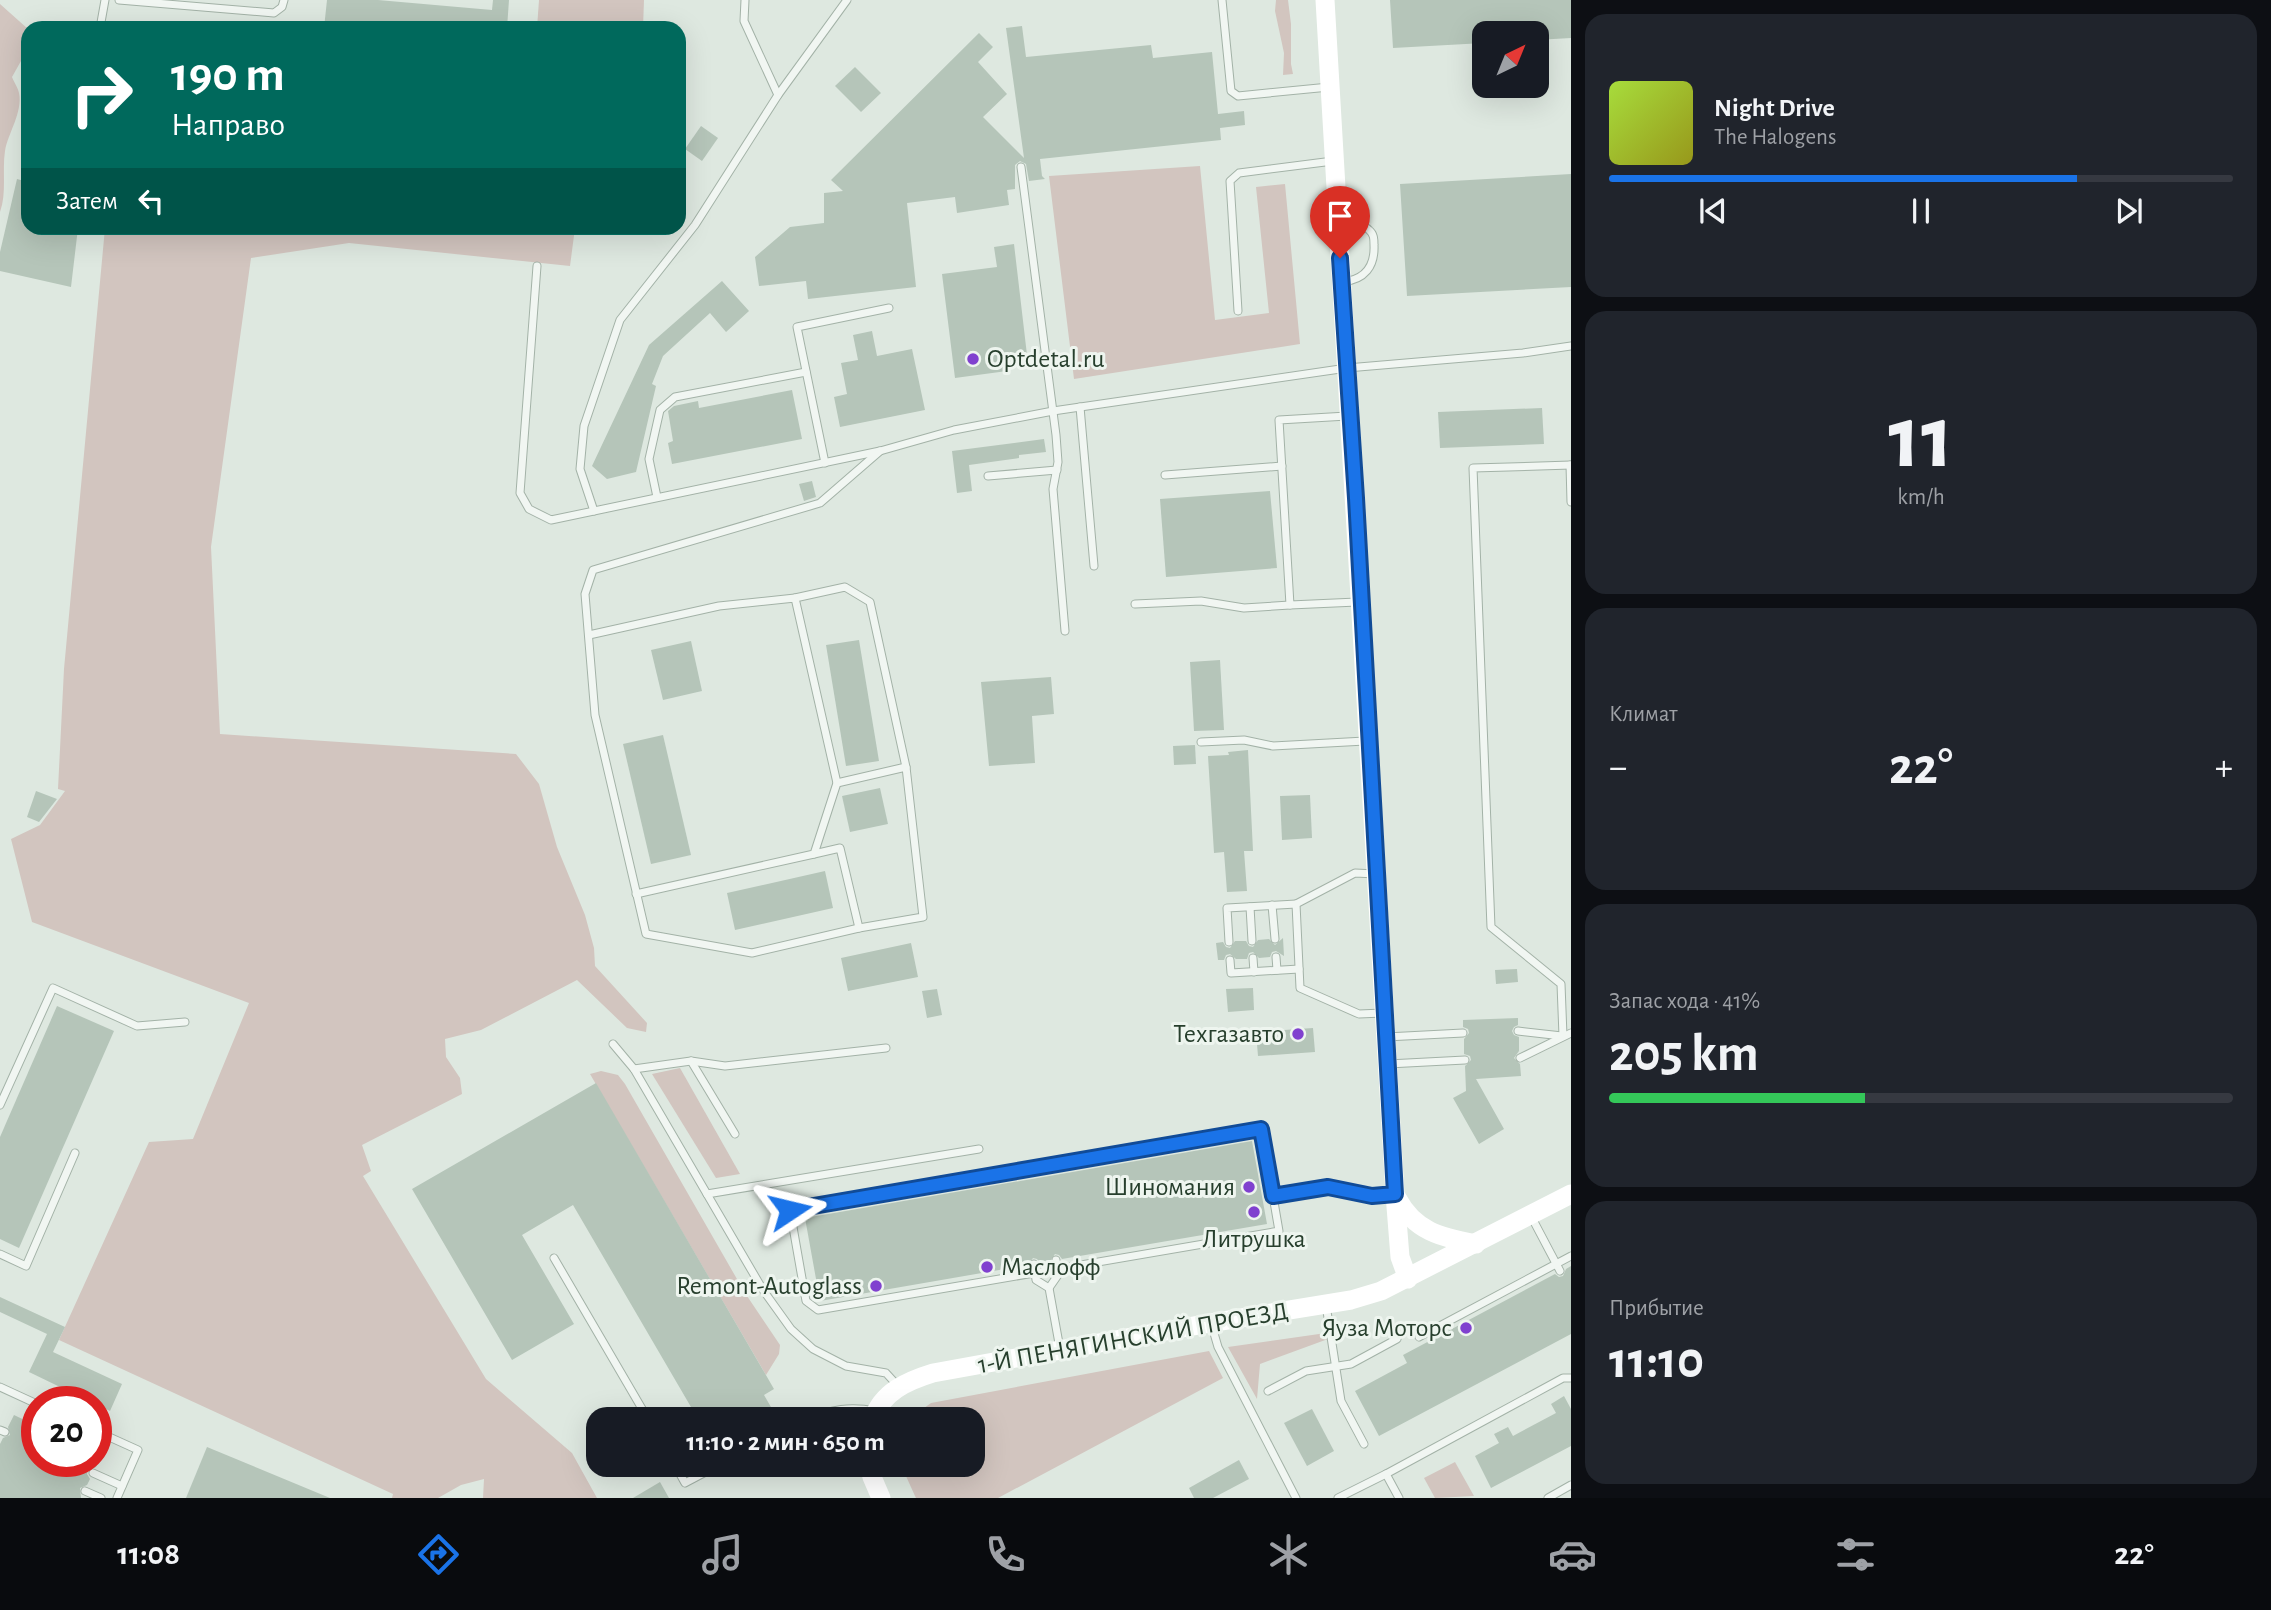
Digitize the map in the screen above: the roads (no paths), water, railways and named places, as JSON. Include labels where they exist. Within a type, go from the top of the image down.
[{"type":"street","points":[[1325,0],[1395,1194],[1400,1257],[1408,1279]]},
{"type":"street","points":[[1395,1194],[1412,1221],[1428,1231],[1449,1239],[1476,1244]]},
{"type":"street","name":"1-Й ПЕНЯГИНСКИЙ ПРОЕЗД","points":[[881,1407],[898,1387],[933,1373],[1371,1294],[1408,1279],[1571,1195]]},
{"type":"street","points":[[873,1477],[881,1498]]},
{"type":"lane","points":[[101,21],[105,0]]},
{"type":"lane","points":[[119,0],[274,13],[282,7],[284,0]]},
{"type":"lane","points":[[745,0],[744,22],[778,95]]},
{"type":"lane","points":[[593,511],[579,469],[584,426],[620,320],[695,225],[778,95],[847,0]]},
{"type":"lane","points":[[1222,0],[1231,91],[1238,96],[1329,87]]},
{"type":"lane","points":[[1238,311],[1230,181],[1239,173],[1334,161]]},
{"type":"lane","points":[[1021,167],[1058,462],[1053,489],[1065,631]]},
{"type":"lane","points":[[1337,210],[1347,220],[1369,228],[1374,237],[1373,265],[1359,277],[1342,282]]},
{"type":"lane","points":[[537,266],[520,493],[529,509],[551,520],[880,452],[954,430],[1053,411],[1347,368],[1523,354],[1571,346]]},
{"type":"lane","points":[[825,463],[797,327],[889,308]]},
{"type":"lane","points":[[657,497],[649,459],[660,410],[675,397],[806,372]]},
{"type":"lane","points":[[1080,407],[1094,566]]},
{"type":"lane","points":[[1290,605],[1279,420],[1351,416]]},
{"type":"lane","points":[[589,635],[719,606],[795,598],[845,587],[870,602],[906,767],[923,917],[859,928],[752,953],[646,934],[595,715],[585,594],[593,570],[820,503],[880,452]]},
{"type":"lane","points":[[1563,1036],[1561,984],[1491,927],[1473,468],[1570,465],[1571,502]]},
{"type":"lane","points":[[1165,475],[1282,466]]},
{"type":"lane","points":[[988,476],[1057,470]]},
{"type":"lane","points":[[795,598],[837,783],[814,854]]},
{"type":"lane","points":[[1135,604],[1201,601],[1244,608],[1362,602]]},
{"type":"lane","points":[[1201,742],[1244,740],[1273,746],[1370,740]]},
{"type":"lane","points":[[837,783],[906,767]]},
{"type":"lane","points":[[636,894],[840,848],[859,928]]},
{"type":"lane","points":[[1229,942],[1227,908],[1296,904],[1355,873],[1377,874]]},
{"type":"lane","points":[[1296,904],[1300,988],[1359,1014],[1384,1013]]},
{"type":"lane","points":[[1272,905],[1275,939]]},
{"type":"lane","points":[[1250,907],[1252,940]]},
{"type":"lane","points":[[1276,957],[1277,970]]},
{"type":"lane","points":[[1254,958],[1254,972]]},
{"type":"lane","points":[[1230,960],[1231,973],[1299,969]]},
{"type":"lane","points":[[0,1105],[53,988],[137,1026],[185,1022]]},
{"type":"lane","points":[[1518,1031],[1563,1036]]},
{"type":"lane","points":[[1385,1037],[1463,1033]]},
{"type":"lane","points":[[1520,1058],[1571,1033]]},
{"type":"lane","points":[[613,1044],[634,1069],[763,1290],[791,1329],[814,1349],[846,1366],[886,1373],[898,1387]]},
{"type":"lane","points":[[634,1069],[691,1061],[725,1066],[886,1048]]},
{"type":"lane","points":[[1387,1064],[1465,1060]]},
{"type":"lane","points":[[691,1061],[735,1135]]},
{"type":"lane","points":[[1261,1129],[1273,1196],[1279,1231],[1034,1268],[818,1310],[806,1301],[790,1210],[1261,1129]]},
{"type":"lane","points":[[707,1194],[979,1149]]},
{"type":"lane","points":[[0,1254],[26,1266],[75,1153]]},
{"type":"lane","points":[[1273,1196],[1328,1187],[1372,1196],[1395,1194]]},
{"type":"lane","points":[[1531,1216],[1558,1268]]},
{"type":"lane","points":[[1419,1337],[1558,1268],[1571,1256]]},
{"type":"lane","points":[[554,1258],[641,1407]]},
{"type":"lane","points":[[1056,1265],[1058,1275],[1049,1289],[1060,1350]]},
{"type":"lane","points":[[1034,1268],[1036,1280],[1049,1289]]},
{"type":"lane","points":[[1326,1304],[1342,1401],[1364,1444]]},
{"type":"lane","points":[[1210,1323],[1218,1346],[1296,1498]]},
{"type":"lane","points":[[1268,1391],[1306,1371],[1351,1364],[1397,1339]]},
{"type":"lane","points":[[1338,1498],[1563,1378],[1571,1378]]},
{"type":"lane","points":[[0,1387],[21,1397]]},
{"type":"lane","points":[[112,1438],[138,1450],[117,1498]]},
{"type":"lane","points":[[1386,1474],[1399,1498]]},
{"type":"lane","points":[[102,1477],[122,1486]]},
{"type":"lane","points":[[682,1477],[685,1483],[696,1477]]},
{"type":"lane","points":[[1548,1498],[1571,1485]]},
{"type":"lane","points":[[85,1491],[101,1498]]},
{"type":"place","name":"Optdetal.ru","points":[[973,359]]},
{"type":"place","name":"Техгазавто","points":[[1298,1034]]},
{"type":"place","name":"Шиномания","points":[[1249,1187]]},
{"type":"place","name":"Литрушка","points":[[1254,1212]]},
{"type":"place","name":"Маслофф","points":[[987,1267]]},
{"type":"place","name":"Remont-Autoglass","points":[[876,1286]]},
{"type":"place","name":"Яуза Моторс","points":[[1466,1328]]}]
